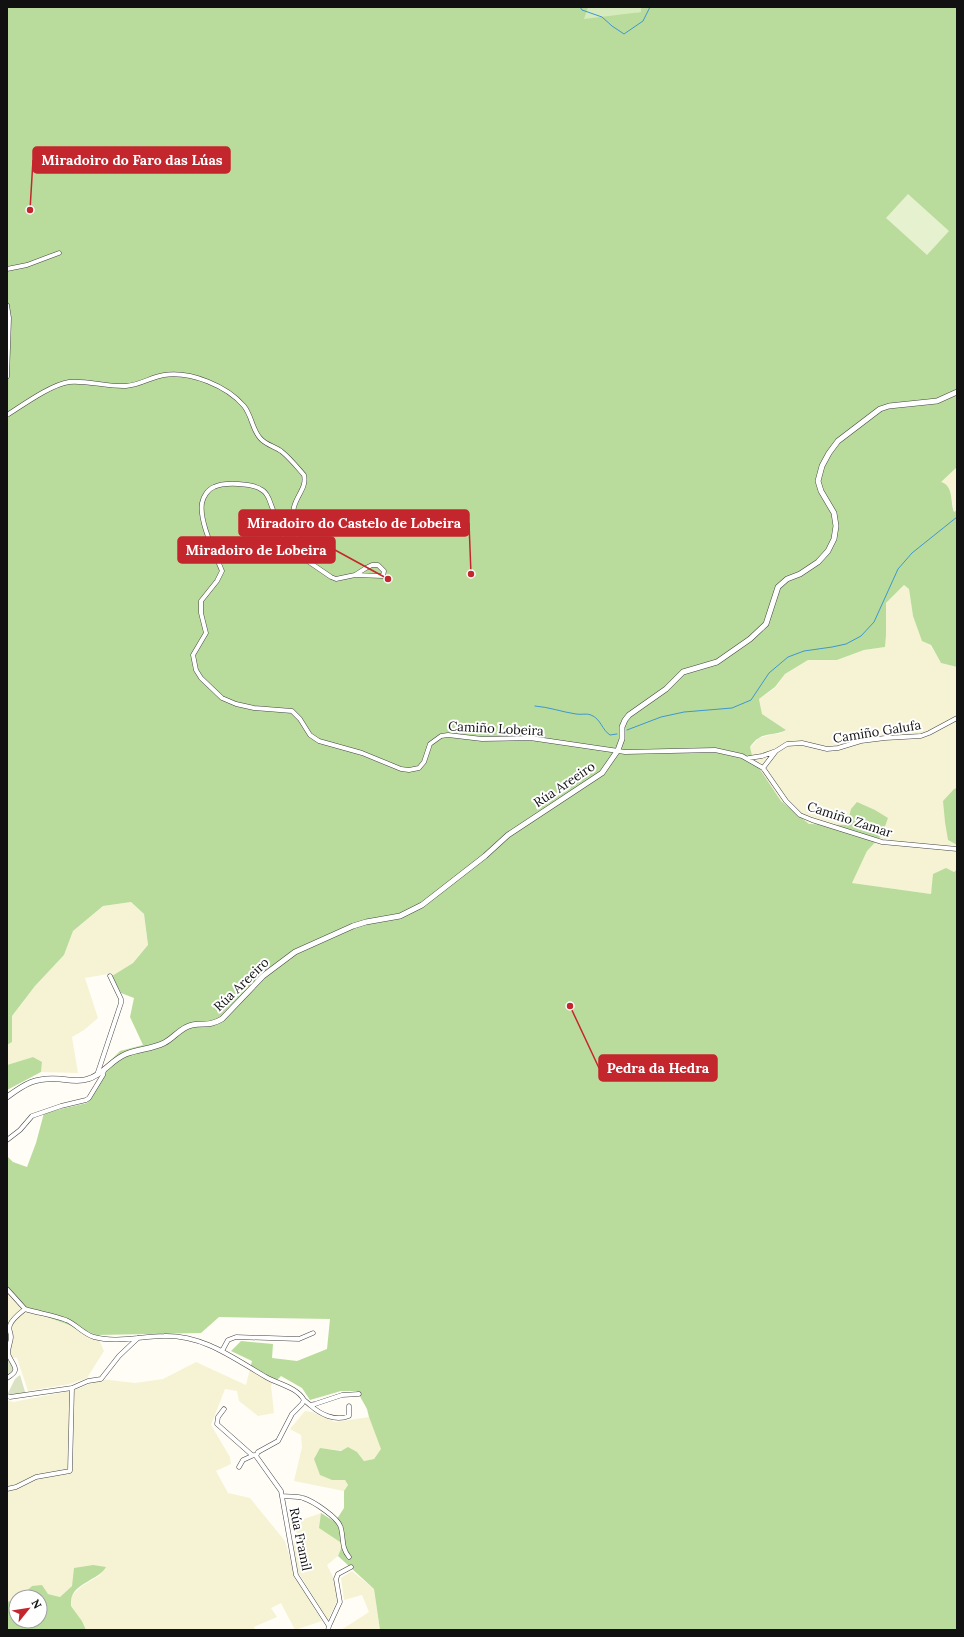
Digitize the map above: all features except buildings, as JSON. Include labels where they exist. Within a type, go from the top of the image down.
[{"type":"street","points":[[7,269],[27,265],[59,253]]},
{"type":"street","points":[[7,305],[9,318],[7,377]]},
{"type":"street","points":[[7,415],[37,396],[69,382],[125,386],[137,385],[164,375],[195,377],[214,384],[238,399],[248,412],[255,431],[259,437],[264,442],[285,454],[304,474],[304,486],[297,498],[293,511],[301,551],[298,555]]},
{"type":"street","name":"Rúa Areeiro","points":[[7,1098],[25,1084],[36,1080],[55,1079],[82,1081],[98,1075],[119,1058],[127,1054],[165,1043],[184,1028],[192,1025],[217,1022],[222,1019],[263,976],[295,952],[353,926],[366,922],[400,916],[422,904],[485,856],[508,835],[602,773],[618,750],[622,739],[622,727],[629,715],[666,689],[683,672],[716,662],[750,639],[766,624],[778,587],[787,579],[800,574],[818,562],[828,551],[834,539],[836,526],[834,513],[821,491],[818,481],[822,466],[838,441],[880,409],[889,406],[937,401],[957,392]]},
{"type":"street","name":"Camiño Lobeira","points":[[355,576],[372,565],[378,566],[384,571],[382,576],[330,578],[298,555],[285,542],[267,494],[262,490],[256,486],[248,485],[224,484],[214,486],[205,495],[202,503],[202,512],[212,550],[222,571],[217,582],[201,601],[201,613],[206,633],[195,649],[193,660],[201,678],[222,698],[236,704],[254,708],[292,711],[300,719],[310,735],[319,741],[362,753],[401,769],[416,769],[423,764],[430,744],[441,736],[448,735],[482,739],[530,738],[618,750]]},
{"type":"street","name":"Camiño Galufa","points":[[749,758],[762,756],[776,751],[787,744],[793,743],[802,743],[827,749],[838,748],[861,741],[920,736],[928,734],[957,718]]},
{"type":"street","name":"Camiño Zamar","points":[[618,750],[625,752],[652,753],[715,750],[749,758],[763,768],[786,800],[800,815],[882,842],[957,849]]},
{"type":"street","name":"Camiño Galufa","points":[[763,768],[776,751]]},
{"type":"street","points":[[98,1075],[121,1003],[121,999],[110,976]]},
{"type":"street","name":"Rúa Areeiro","points":[[7,1140],[20,1130],[32,1116],[89,1098],[103,1075],[104,1069]]},
{"type":"street","points":[[7,1289],[25,1309],[66,1320],[83,1332],[95,1337],[107,1339],[165,1336],[195,1338],[301,1394],[304,1400],[316,1410],[336,1419],[349,1416],[350,1406]]},
{"type":"street","points":[[7,1378],[14,1375],[15,1372],[15,1364],[8,1353],[11,1336],[9,1330],[11,1323],[25,1309]]},
{"type":"street","points":[[222,1351],[228,1340],[236,1337],[299,1339],[313,1333]]},
{"type":"street","points":[[7,1396],[28,1396],[72,1388],[88,1381],[102,1379],[119,1356],[139,1338]]},
{"type":"street","points":[[7,1489],[16,1487],[36,1477],[70,1471],[72,1388]]},
{"type":"street","points":[[310,1405],[342,1395],[359,1394]]},
{"type":"street","points":[[239,1467],[242,1460],[278,1441],[292,1414],[304,1400]]},
{"type":"street","name":"Rúa Framil","points":[[224,1409],[218,1417],[217,1424],[254,1455],[281,1491],[296,1574],[328,1628]]},
{"type":"street","name":"Rúa Framil","points":[[282,1496],[303,1498],[329,1513],[339,1521],[342,1529],[344,1550],[349,1557]]},
{"type":"street","name":"Rúa Framil","points":[[328,1628],[340,1602],[336,1579],[338,1574],[351,1567]]},
{"type":"shaded area","points":[[957,459],[957,510],[954,512],[950,490],[936,480]]},
{"type":"shaded area","points":[[904,585],[909,589],[913,616],[941,663],[957,667],[957,797],[948,840],[957,845],[957,869],[931,890],[931,894],[851,883],[867,851],[847,825],[809,824],[781,801],[753,759],[750,747],[759,738],[779,734],[786,730],[762,714],[759,699],[775,688],[785,674],[808,660],[837,660],[864,650],[885,647],[886,603]]},
{"type":"shaded area","points":[[131,902],[144,914],[148,946],[133,963],[112,976],[108,974],[85,978],[98,1018],[84,1030],[72,1037],[78,1073],[41,1072],[42,1063],[33,1057],[7,1065],[7,1045],[12,1042],[12,1016],[35,986],[64,955],[73,931],[103,906]]},
{"type":"shaded area","points":[[7,1285],[25,1309],[97,1335],[104,1351],[87,1378],[70,1384],[28,1391],[17,1358],[7,1357]]},
{"type":"shaded area","points":[[196,1362],[246,1385],[250,1369],[275,1382],[271,1385],[274,1413],[258,1416],[239,1401],[237,1391],[225,1389],[211,1425],[230,1457],[231,1464],[216,1471],[228,1493],[250,1498],[285,1541],[295,1576],[322,1621],[295,1630],[281,1603],[271,1608],[277,1617],[254,1627],[255,1630],[86,1630],[82,1621],[71,1606],[72,1595],[82,1586],[102,1574],[72,1586],[60,1597],[48,1594],[48,1589],[38,1589],[32,1586],[29,1589],[8,1589],[7,1602],[7,1400],[13,1402],[75,1390],[101,1379],[135,1383],[163,1379]]},
{"type":"shaded area","points":[[305,1411],[312,1412],[335,1422],[369,1417],[382,1449],[374,1459],[364,1461],[357,1452],[328,1449],[332,1480],[345,1480],[348,1485],[344,1491],[294,1481],[302,1447],[301,1435],[290,1429]]},
{"type":"shaded area","points":[[321,1513],[320,1528],[345,1545],[338,1556],[327,1565],[334,1579],[337,1601],[328,1620],[298,1572],[293,1543],[302,1539],[290,1524]]},
{"type":"shaded area","points":[[352,1571],[374,1589],[380,1630],[341,1630],[369,1612],[362,1595],[344,1600],[341,1578]]},
{"type":"green space","points":[[7,7],[588,7],[584,19],[641,12],[641,7],[957,7],[957,467],[941,482],[950,490],[954,512],[957,510],[957,667],[941,663],[931,645],[922,641],[913,616],[909,589],[904,585],[886,603],[885,647],[864,650],[837,660],[808,660],[785,674],[775,687],[759,699],[762,714],[786,730],[779,733],[762,736],[750,747],[753,759],[781,801],[809,824],[847,825],[851,809],[857,802],[888,818],[882,835],[867,851],[852,883],[931,894],[933,874],[946,868],[954,872],[957,869],[957,1630],[380,1630],[374,1589],[338,1556],[343,1544],[319,1528],[321,1513],[335,1522],[344,1508],[344,1491],[348,1485],[345,1480],[332,1480],[320,1475],[314,1459],[320,1448],[341,1451],[348,1447],[357,1452],[364,1461],[374,1459],[381,1449],[367,1409],[357,1391],[341,1391],[310,1400],[302,1388],[281,1376],[275,1382],[250,1369],[252,1361],[231,1351],[241,1341],[273,1344],[272,1358],[297,1361],[327,1349],[330,1319],[219,1317],[201,1333],[97,1335],[25,1309],[7,1285],[7,1156],[13,1162],[27,1167],[36,1143],[44,1113],[87,1103],[110,1061],[120,1051],[143,1045],[130,1017],[134,998],[121,993],[112,976],[133,963],[148,945],[144,914],[131,902],[103,906],[73,931],[64,955],[35,986],[12,1016],[12,1042],[7,1045]]},
{"type":"green space","points":[[586,7],[641,7],[641,12],[581,23]]},
{"type":"green space","points":[[908,194],[949,231],[927,255],[886,218]]},
{"type":"green space","points":[[957,788],[957,845],[948,840],[943,801],[954,789]]},
{"type":"green space","points":[[33,1057],[42,1062],[41,1072],[7,1090],[7,1065]]},
{"type":"green space","points":[[7,1357],[14,1366],[13,1372],[7,1376]]},
{"type":"green space","points":[[20,1375],[26,1395],[7,1395],[15,1379]]},
{"type":"green space","points":[[93,1565],[106,1567],[98,1575],[78,1588],[72,1596],[71,1606],[82,1621],[86,1630],[7,1630],[8,1602],[8,1629],[48,1629],[48,1594],[60,1597],[72,1586],[74,1568]]},
{"type":"green space","points":[[42,1585],[45,1589],[29,1589],[32,1586]]},
{"type":"waterway","points":[[580,7],[582,10],[602,17],[624,34],[643,21],[650,7]]},
{"type":"waterway","points":[[627,730],[661,717],[684,712],[732,708],[751,700],[769,673],[788,657],[804,651],[846,644],[861,636],[874,622],[898,569],[912,553],[957,517]]},
{"type":"waterway","points":[[535,706],[576,714],[589,714],[597,719],[607,733],[610,735],[617,734]]},
{"type":"place","name":"Miradoiro do Faro das Lúas","points":[[30,210]]},
{"type":"place","name":"Miradoiro do Castelo de Lobeira","points":[[471,574]]},
{"type":"place","name":"Miradoiro de Lobeira","points":[[388,579]]},
{"type":"place","name":"Pedra da Hedra","points":[[570,1006]]}]
